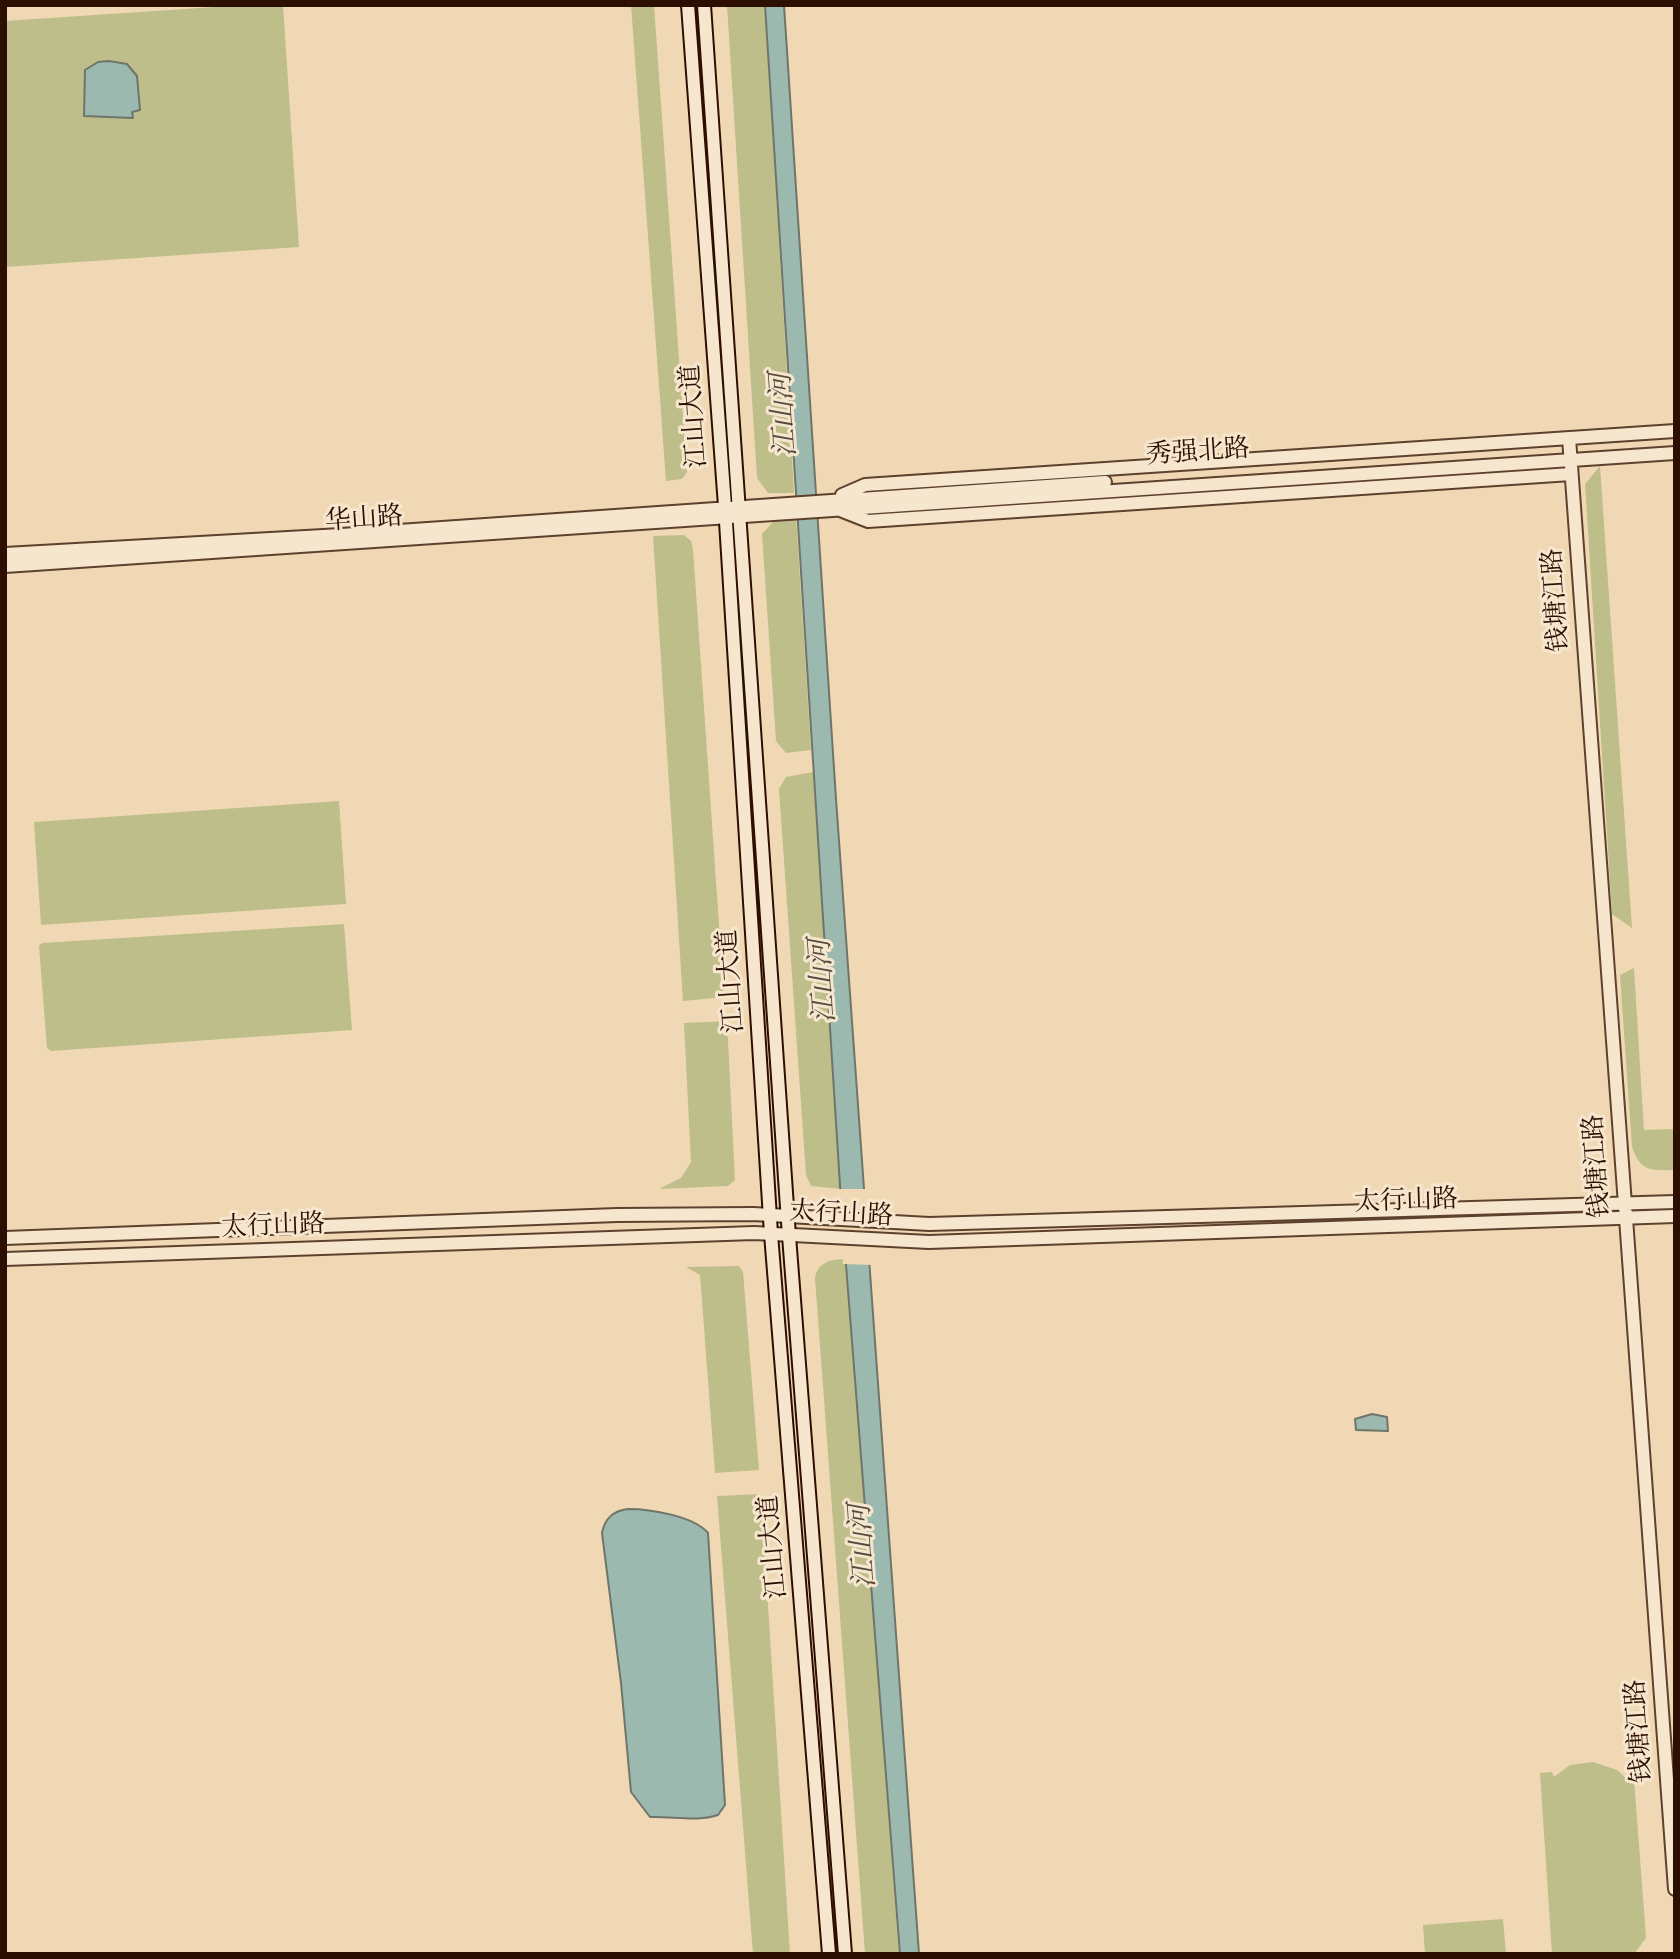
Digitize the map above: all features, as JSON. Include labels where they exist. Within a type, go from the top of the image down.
[{"type":"street","name":"江山大道","points":[[688,5],[725,510],[771,1234],[829,1954]]},
{"type":"street","name":"江山大道","points":[[704,5],[787,1215],[845,1954]]},
{"type":"street","points":[[831,504],[865,485],[1569,450],[1675,432]]},
{"type":"street","name":"秀强北路","points":[[725,510],[1675,444]]},
{"type":"street","name":"秀强北路","points":[[1569,450],[1675,453]]},
{"type":"street","name":"钱塘江路","points":[[1569,450],[1675,1889]]},
{"type":"street","points":[[831,504],[868,521],[1571,474]]},
{"type":"street","name":"华山路","points":[[5,554],[725,510]]},
{"type":"street","name":"华山路","points":[[5,566],[341,545],[725,510]]},
{"type":"street","name":"太行山路","points":[[5,1259],[771,1234],[929,1242],[1624,1211],[1675,1202]]},
{"type":"street","name":"太行山路","points":[[5,1238],[618,1215],[770,1214],[886,1222],[1101,1221],[1624,1211],[1675,1216]]},
{"type":"green space","points":[[244,5],[283,5],[299,247],[5,267],[5,21]]},
{"type":"green space","points":[[631,5],[654,5],[687,472],[682,479],[666,481]]},
{"type":"green space","points":[[727,5],[765,5],[794,493],[768,493],[757,478]]},
{"type":"green space","points":[[1600,466],[1632,928],[1612,914],[1585,484]]},
{"type":"green space","points":[[796,517],[811,750],[786,753],[776,741],[762,534],[774,521]]},
{"type":"green space","points":[[684,535],[691,541],[693,549],[724,997],[683,1001],[653,536]]},
{"type":"green space","points":[[813,772],[841,1189],[811,1186],[806,1175],[779,789],[786,777]]},
{"type":"green space","points":[[339,801],[346,904],[41,925],[34,822]]},
{"type":"green space","points":[[344,924],[352,1030],[51,1051],[47,1048],[39,946],[42,943]]},
{"type":"green space","points":[[1634,968],[1644,1130],[1675,1129],[1675,1170],[1648,1168],[1639,1161],[1632,1147],[1620,975]]},
{"type":"green space","points":[[727,1021],[735,1180],[728,1186],[659,1189],[681,1178],[691,1162],[684,1023]]},
{"type":"green space","points":[[846,1259],[899,1954],[865,1954],[815,1278],[819,1268],[826,1262]]},
{"type":"green space","points":[[739,1266],[743,1272],[759,1470],[715,1473],[700,1275],[686,1267]]},
{"type":"green space","points":[[761,1494],[790,1954],[753,1954],[717,1496]]},
{"type":"green space","points":[[1593,1762],[1617,1770],[1628,1780],[1634,1779],[1646,1938],[1634,1954],[1552,1954],[1540,1773],[1552,1772],[1554,1777],[1570,1765]]},
{"type":"green space","points":[[1503,1919],[1506,1954],[1425,1954],[1423,1925]]},
{"type":"water","points":[[765,5],[784,5],[836,799],[919,1954],[900,1954],[841,1201]]},
{"type":"water","points":[[98,62],[127,64],[137,76],[140,110],[132,112],[133,118],[84,116],[85,70]]},
{"type":"water","points":[[1372,1414],[1387,1417],[1388,1431],[1356,1430],[1355,1419]]},
{"type":"water","points":[[628,1509],[648,1510],[682,1518],[708,1533],[725,1805],[718,1815],[693,1818],[650,1817],[631,1792],[621,1683],[602,1533],[610,1516]]},
{"type":"pier","points":[[837,1189],[868,1189],[873,1265],[843,1264]]},
{"type":"water label","name":"江山河","points":[[785,415]]},
{"type":"water label","name":"江山河","points":[[824,981]]},
{"type":"water label","name":"江山河","points":[[864,1546]]}]
